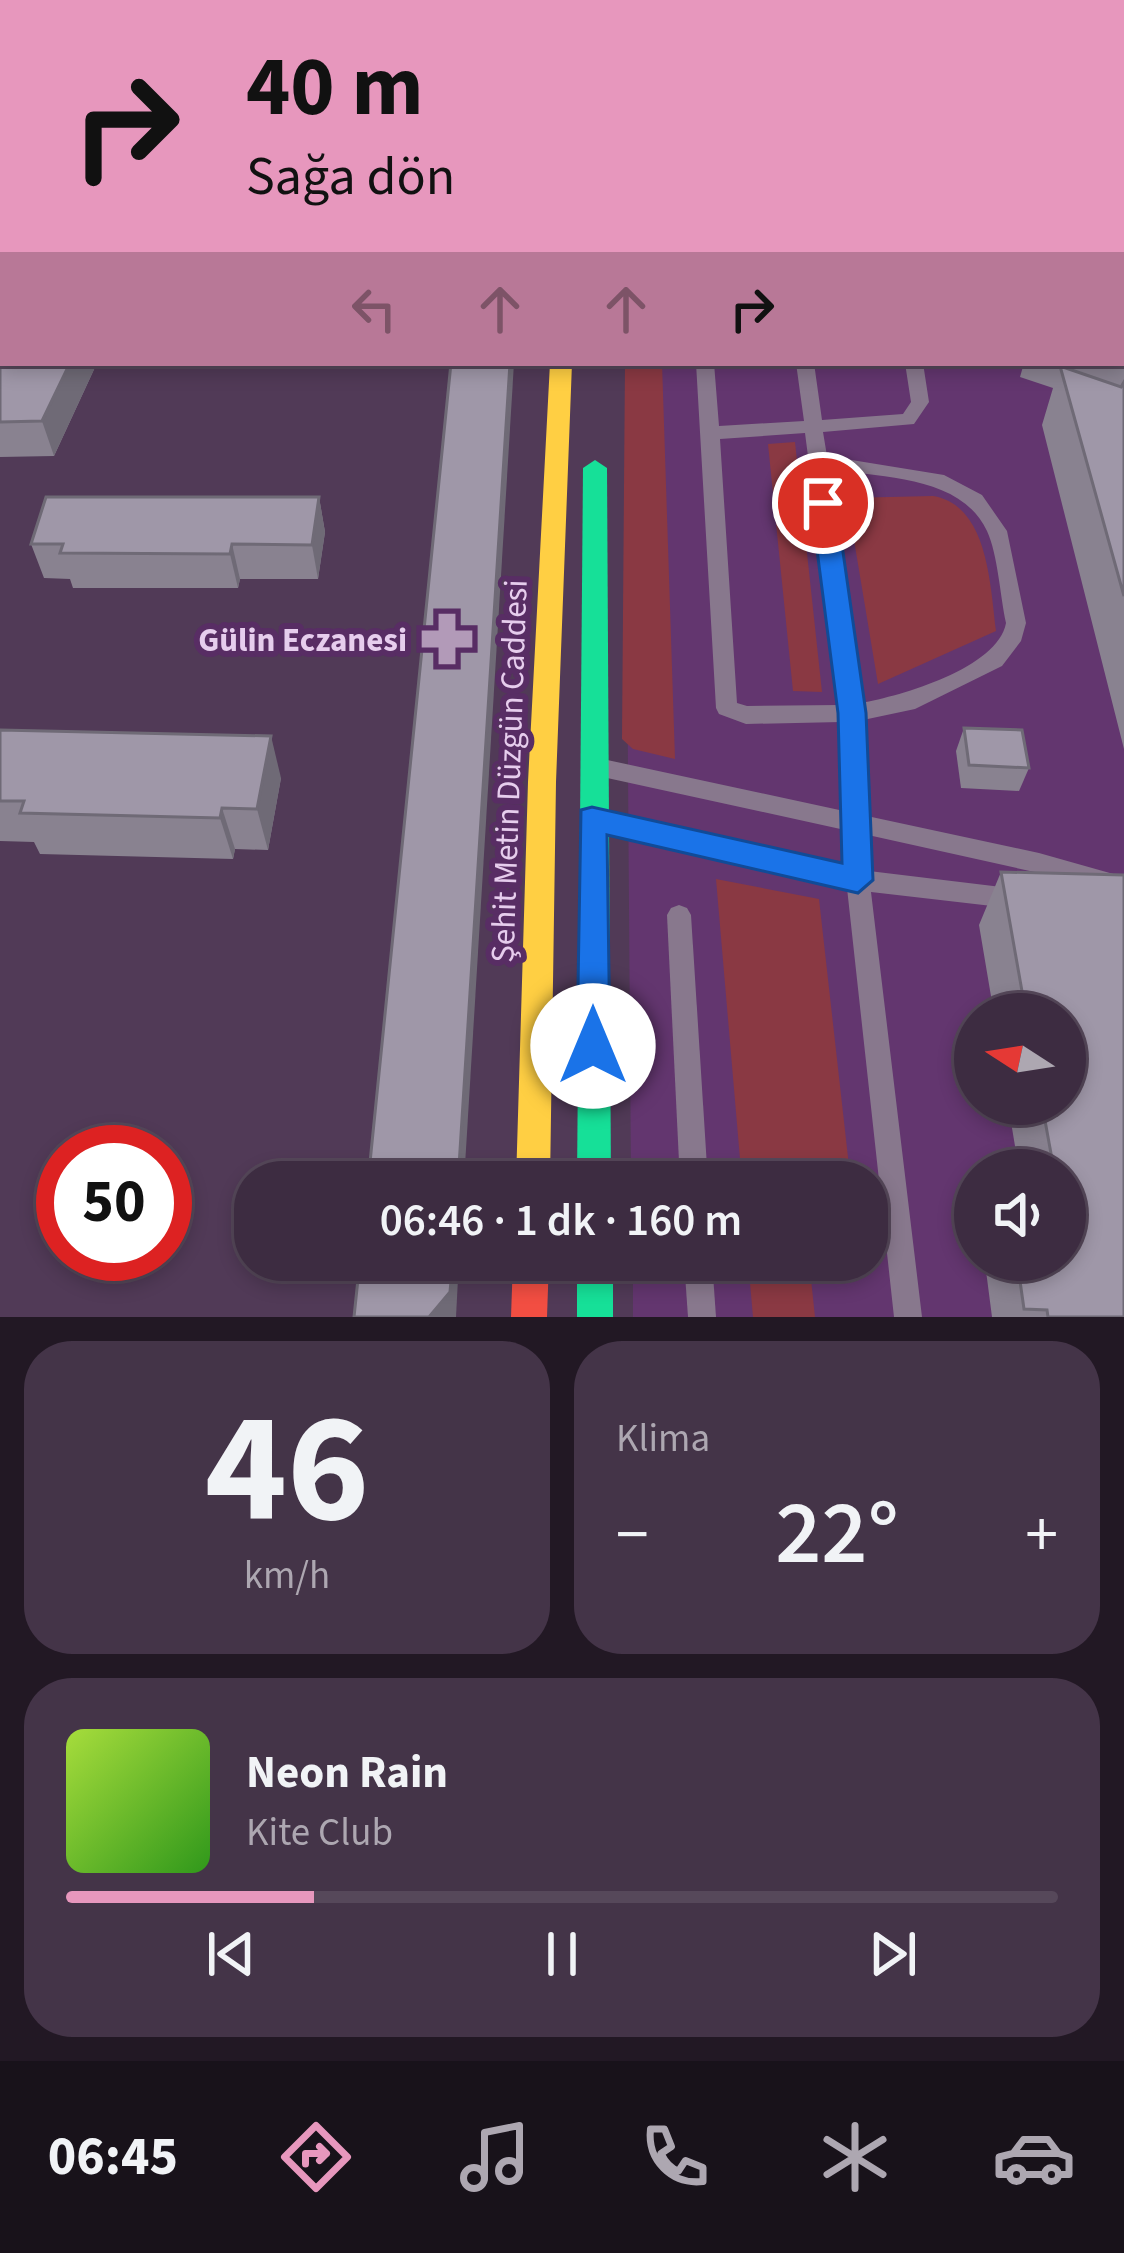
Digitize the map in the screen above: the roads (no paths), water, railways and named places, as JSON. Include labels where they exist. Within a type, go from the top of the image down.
[{"type":"main road","name":"Şehit Metin Düzgün Caddesi","points":[[533,1161],[542,782],[561,366]]},
{"type":"main road","points":[[595,434],[595,1161]]},
{"type":"main road","points":[[530,1317],[531,1281]]},
{"type":"main road","points":[[595,1281],[596,1317]]},
{"type":"lane","points":[[705,366],[727,708],[746,715],[852,713],[939,692],[1007,648],[1016,623],[997,531],[975,500],[944,482],[818,461]]},
{"type":"lane","points":[[805,366],[852,713],[858,880],[908,1317]]},
{"type":"lane","points":[[710,433],[908,419],[920,402],[914,366]]},
{"type":"lane","points":[[542,782],[594,766],[1124,887]]},
{"type":"lane","points":[[542,782],[592,819],[924,892],[1048,901]]},
{"type":"lane","points":[[1087,903],[1124,902]]},
{"type":"lane","points":[[680,915],[693,1161]]},
{"type":"lane","points":[[699,1281],[701,1317]]},
{"type":"place","name":"Gülin Eczanesi","points":[[447,639]]}]
